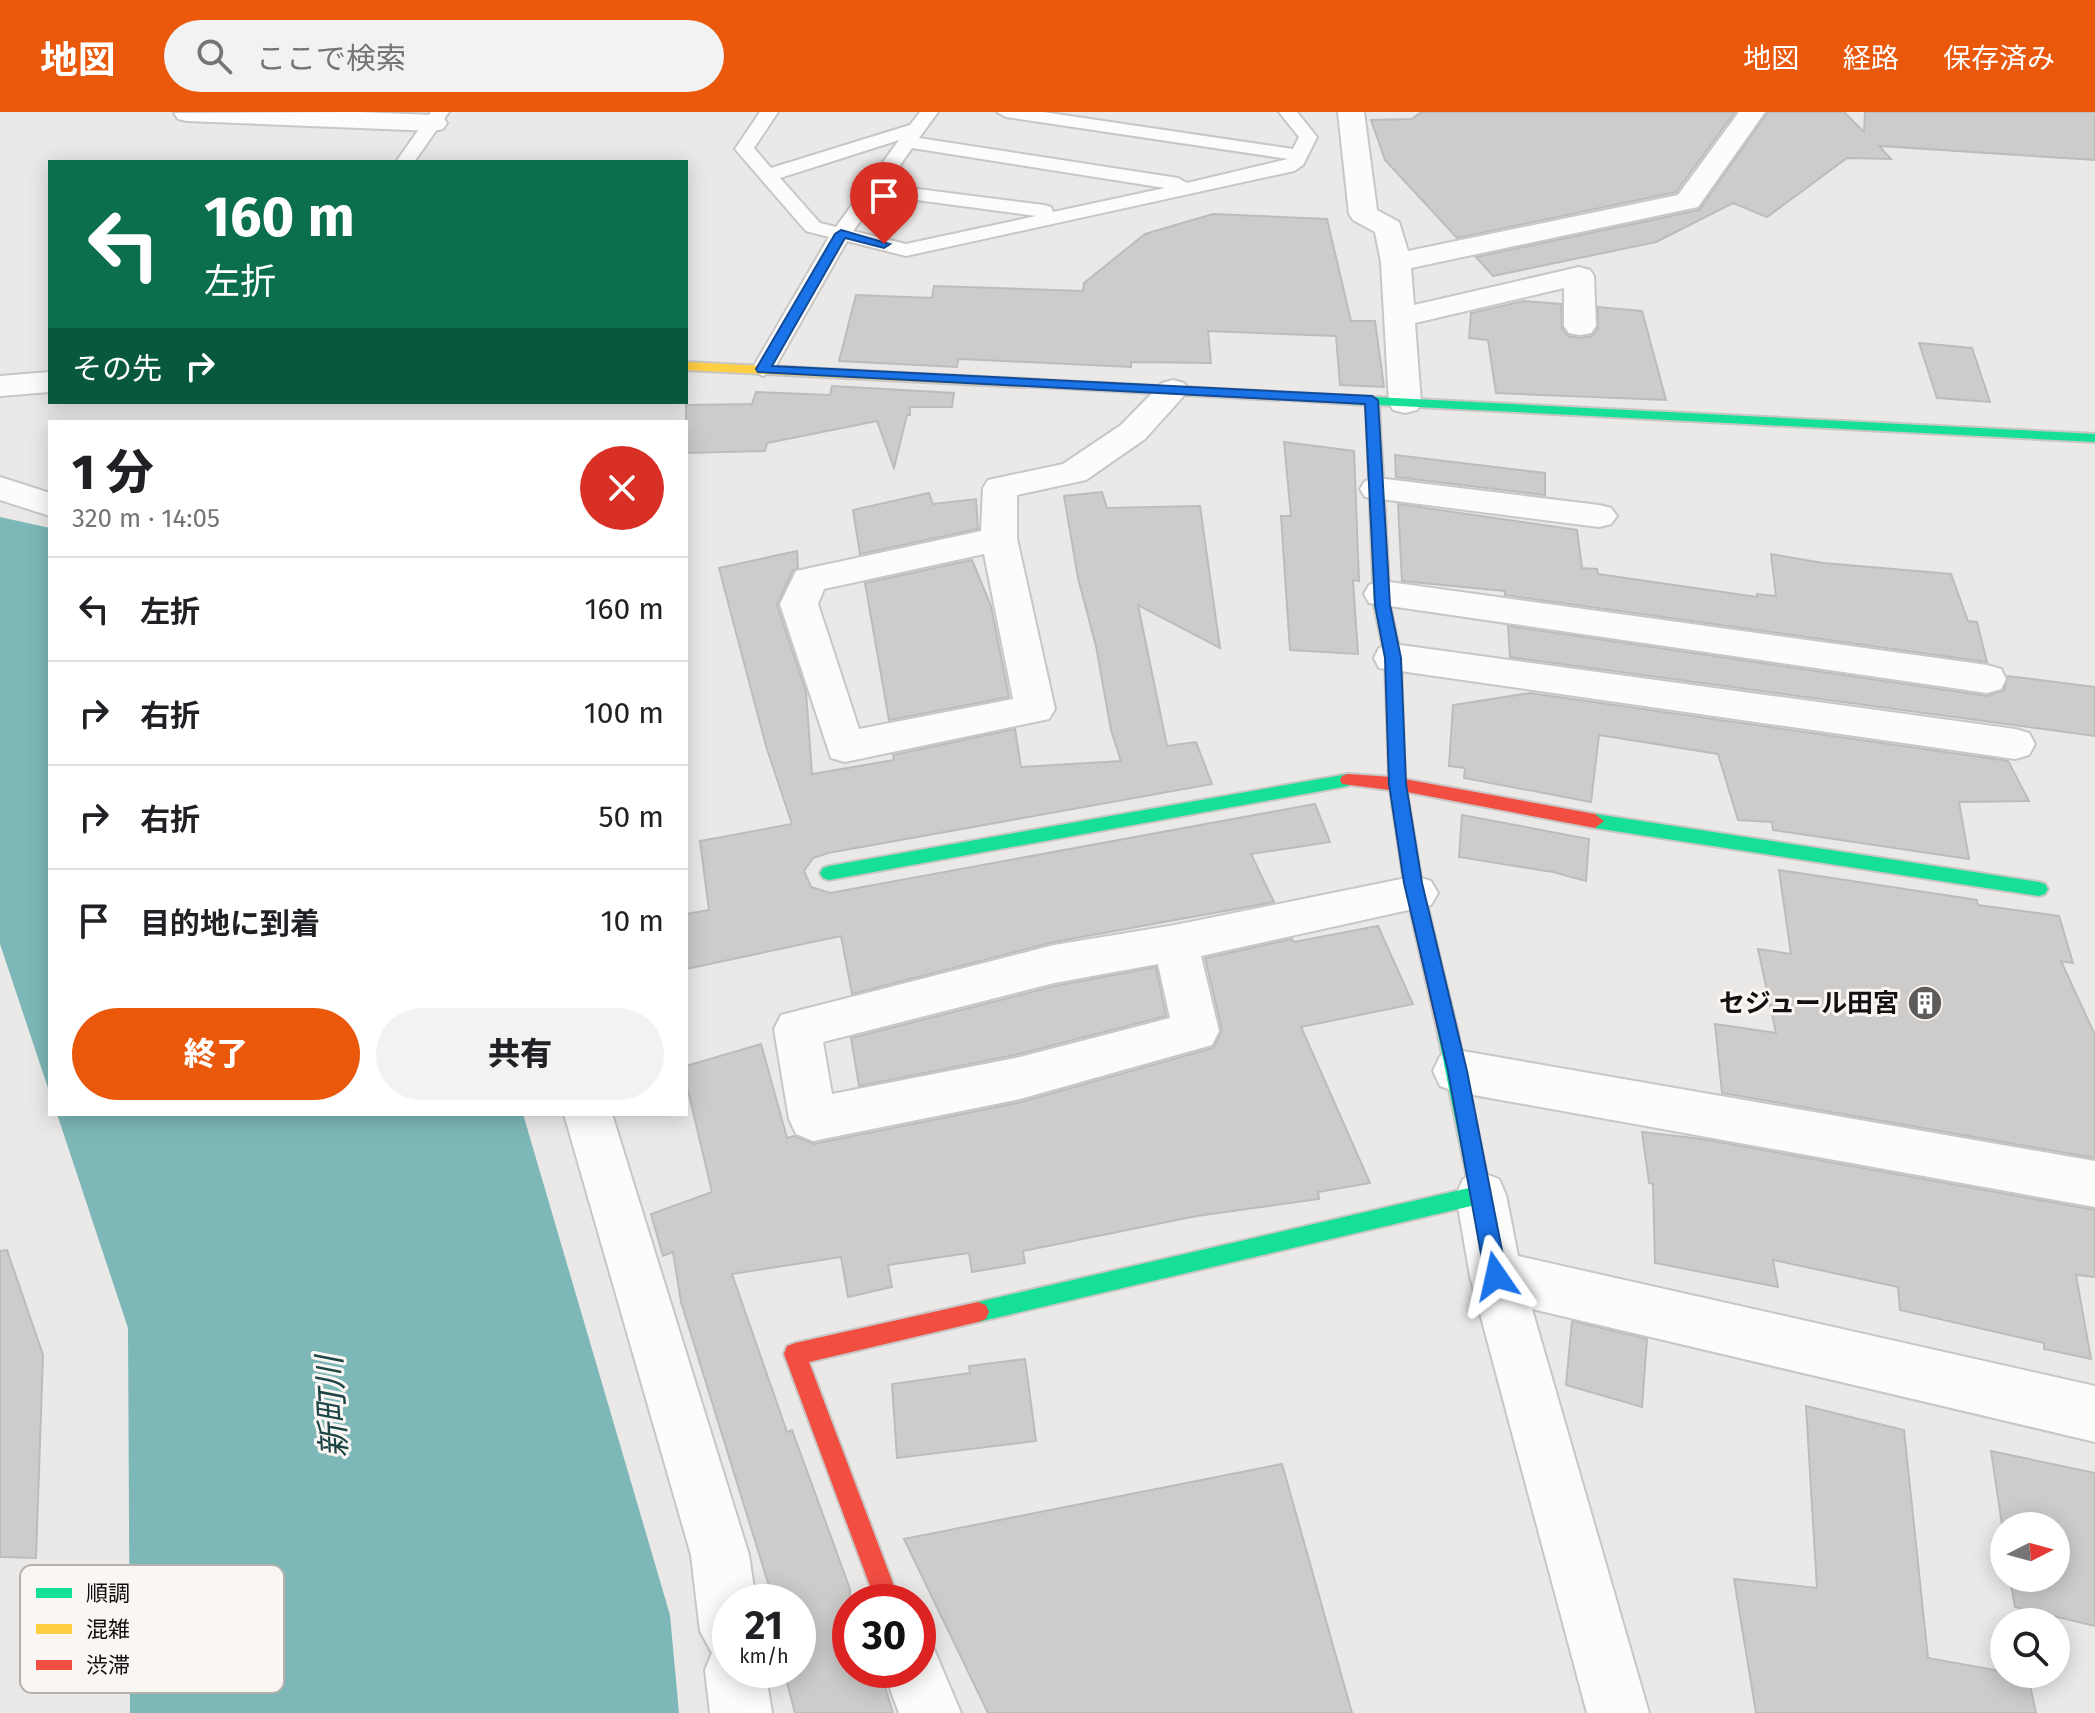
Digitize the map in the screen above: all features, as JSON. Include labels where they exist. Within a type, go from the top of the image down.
[{"type":"street","points":[[1351,112],[1363,214],[1389,228],[1396,262],[1405,403]]},
{"type":"street","points":[[1396,262],[1688,201],[1752,112]]},
{"type":"street","points":[[187,113],[437,117]]},
{"type":"street","points":[[1400,317],[1579,276],[1580,326]]},
{"type":"street","points":[[688,366],[2094,440]]},
{"type":"street","points":[[0,386],[48,382]]},
{"type":"street","points":[[999,539],[809,580],[799,604],[845,747],[1035,709],[999,539],[1000,488],[1074,472],[1133,432],[1173,390]]},
{"type":"street","points":[[1372,400],[1382,594],[1393,658],[1397,784],[1416,893],[1457,1071],[1496,1276],[1618,1713]]},
{"type":"street","points":[[0,488],[48,504]]},
{"type":"street","points":[[1377,489],[1599,516]]},
{"type":"street","points":[[1382,594],[1987,679]]},
{"type":"street","points":[[1393,658],[2015,744]]},
{"type":"street","points":[[829,873],[1342,779],[1397,784],[1647,831],[2039,889]]},
{"type":"street","points":[[1175,943],[1196,1031],[1020,1078],[813,1119],[797,1029],[1054,964],[1175,943],[1416,893]]},
{"type":"street","points":[[1457,1071],[2095,1184]]},
{"type":"street","points":[[589,1116],[720,1555],[724,1584]]},
{"type":"street","points":[[881,1584],[795,1354],[1481,1195]]},
{"type":"street","points":[[1496,1276],[2095,1414]]},
{"type":"street","points":[[738,1688],[741,1713]]},
{"type":"street","points":[[920,1688],[930,1713]]},
{"type":"lane","points":[[769,112],[744,149],[813,227],[906,250],[1042,216],[1294,165],[1308,137],[1288,112]]},
{"type":"lane","points":[[763,369],[841,234],[929,112]]},
{"type":"lane","points":[[1006,112],[1083,139],[1196,186]]},
{"type":"lane","points":[[406,160],[437,117]]},
{"type":"lane","points":[[767,176],[912,136],[1083,139],[1299,155]]},
{"type":"lane","points":[[1042,216],[1083,139]]},
{"type":"lane","points":[[873,189],[1042,216]]},
{"type":"water","points":[[0,517],[48,528],[48,1088],[0,944]]},
{"type":"water","name":"新町川","points":[[58,1116],[524,1116],[670,1615],[679,1713],[130,1713],[130,1693],[284,1693],[284,1565],[129,1565],[128,1328]]},
{"type":"building","points":[[1421,112],[1735,112],[1676,192],[1457,238],[1385,160],[1371,120],[1412,119]]},
{"type":"building","points":[[1768,112],[1844,112],[1864,132],[1865,112],[2095,112],[2095,160],[1879,146],[1891,159],[1847,158],[1767,217],[1733,203],[1656,242],[1493,276],[1476,257],[1699,210]]},
{"type":"building","points":[[1213,214],[1327,219],[1351,321],[1375,321],[1384,387],[1340,385],[1336,336],[1208,331],[1211,363],[1131,362],[1131,367],[961,359],[957,367],[839,361],[856,295],[932,298],[934,286],[1083,291],[1084,283],[1145,234]]},
{"type":"building","points":[[1524,301],[1561,304],[1562,328],[1568,336],[1579,338],[1592,336],[1598,328],[1598,307],[1642,311],[1666,400],[1496,393],[1488,340],[1469,338],[1471,313]]},
{"type":"building","points":[[1919,343],[1972,348],[1990,402],[1937,398]]},
{"type":"building","points":[[832,386],[954,393],[952,407],[910,407],[894,468],[877,421],[767,443],[765,451],[688,453],[686,405],[752,404],[756,392],[830,395]]},
{"type":"building","points":[[1284,442],[1354,451],[1359,581],[1353,580],[1358,654],[1290,650],[1281,516],[1291,516]]},
{"type":"building","points":[[1395,455],[1545,473],[1545,495],[1396,477]]},
{"type":"building","points":[[1102,492],[1107,508],[1200,506],[1220,648],[1138,605],[1167,746],[1196,742],[1212,784],[828,853],[813,858],[804,871],[811,887],[830,893],[1315,804],[1330,842],[1251,854],[1274,902],[1054,942],[852,994],[841,936],[688,969],[688,914],[709,910],[700,841],[792,824],[766,746],[719,568],[797,551],[798,568],[793,570],[777,605],[806,692],[812,774],[894,760],[893,755],[1015,729],[1021,767],[1121,761],[1111,730],[1096,646],[1078,578],[1064,496]]},
{"type":"building","points":[[929,493],[933,504],[976,499],[978,529],[860,554],[853,510]]},
{"type":"building","points":[[1398,504],[1577,530],[1582,568],[1597,569],[1598,574],[1757,597],[1757,594],[1776,596],[1771,554],[1823,563],[1951,574],[1968,621],[1977,622],[1987,662],[1505,595],[1505,591],[1402,581]]},
{"type":"building","points":[[972,560],[991,606],[1009,697],[889,720],[865,583]]},
{"type":"building","points":[[1508,626],[1987,696],[2004,690],[2008,676],[2095,687],[2095,736],[1510,657]]},
{"type":"building","points":[[1530,693],[2008,761],[2029,801],[1959,802],[1969,859],[1773,830],[1772,822],[1738,820],[1718,754],[1599,735],[1591,802],[1464,778],[1465,768],[1449,766],[1453,705]]},
{"type":"building","points":[[1462,815],[1589,839],[1586,881],[1553,872],[1459,857]]},
{"type":"building","points":[[1779,870],[1977,900],[1978,905],[2059,916],[2073,963],[2061,961],[2095,1035],[2095,1158],[1722,1093],[1715,1024],[1776,1033],[1758,949],[1791,954]]},
{"type":"building","points":[[1378,926],[1413,1004],[1301,1027],[1370,1183],[1318,1192],[1319,1199],[1197,1216],[1023,1251],[1025,1263],[972,1272],[969,1253],[888,1265],[892,1287],[848,1297],[841,1257],[732,1274],[787,1432],[792,1430],[848,1584],[832,1584],[832,1688],[885,1688],[893,1713],[795,1713],[788,1688],[816,1688],[816,1584],[768,1584],[681,1302],[673,1252],[663,1256],[651,1214],[712,1192],[688,1090],[688,1065],[761,1044],[787,1138],[794,1136],[814,1144],[1021,1102],[1213,1048],[1222,1030],[1205,958],[1292,939],[1294,942]]},
{"type":"building","points":[[1156,967],[1166,1016],[1019,1054],[859,1086],[851,1038],[1055,986]]},
{"type":"building","points":[[1642,1132],[1702,1139],[2095,1210],[2095,1277],[2076,1275],[2091,1359],[2044,1349],[2044,1343],[1900,1310],[1898,1287],[1773,1260],[1778,1287],[1655,1263],[1653,1184],[1649,1183]]},
{"type":"building","points":[[7,1250],[43,1355],[36,1558],[0,1557],[0,1251]]},
{"type":"building","points":[[1572,1321],[1647,1339],[1642,1407],[1566,1385]]},
{"type":"building","points":[[1025,1359],[1036,1441],[897,1458],[892,1384],[970,1373],[969,1366]]},
{"type":"building","points":[[1806,1406],[1904,1430],[1928,1658],[1990,1669],[1990,1688],[2031,1688],[2036,1713],[1756,1713],[1734,1579],[1817,1588]]},
{"type":"building","points":[[1991,1451],[2095,1473],[2095,1626],[2070,1620],[2070,1608],[2015,1607],[2012,1592],[2070,1592],[2070,1512],[2000,1512]]},
{"type":"building","points":[[1282,1464],[1352,1713],[988,1713],[936,1605],[936,1584],[926,1584],[904,1539]]},
{"type":"traffic: fast","points":[[1278,396],[2095,438]]},
{"type":"traffic: fast","points":[[1372,400],[1382,605],[1393,658],[1397,781]]},
{"type":"traffic: fast","points":[[829,873],[1348,780]]},
{"type":"traffic: fast","points":[[1595,821],[2039,889]]},
{"type":"traffic: fast","points":[[978,1312],[1481,1195],[1447,1029]]},
{"type":"traffic: slow","points":[[688,366],[1025,383]]},
{"type":"traffic: jam","points":[[1025,383],[1278,396]]},
{"type":"traffic: jam","points":[[1348,780],[1397,784],[1595,821]]},
{"type":"traffic: jam","points":[[1397,781],[1413,883],[1447,1029]]},
{"type":"traffic: jam","points":[[881,1584],[795,1354],[978,1312]]},
{"type":"place","name":"セジュール田宮","points":[[1925,1003]]},
{"type":"route","points":[[884,244],[841,234],[763,369],[1372,400],[1382,605],[1393,658],[1397,784],[1413,883],[1457,1071],[1496,1276]]}]
